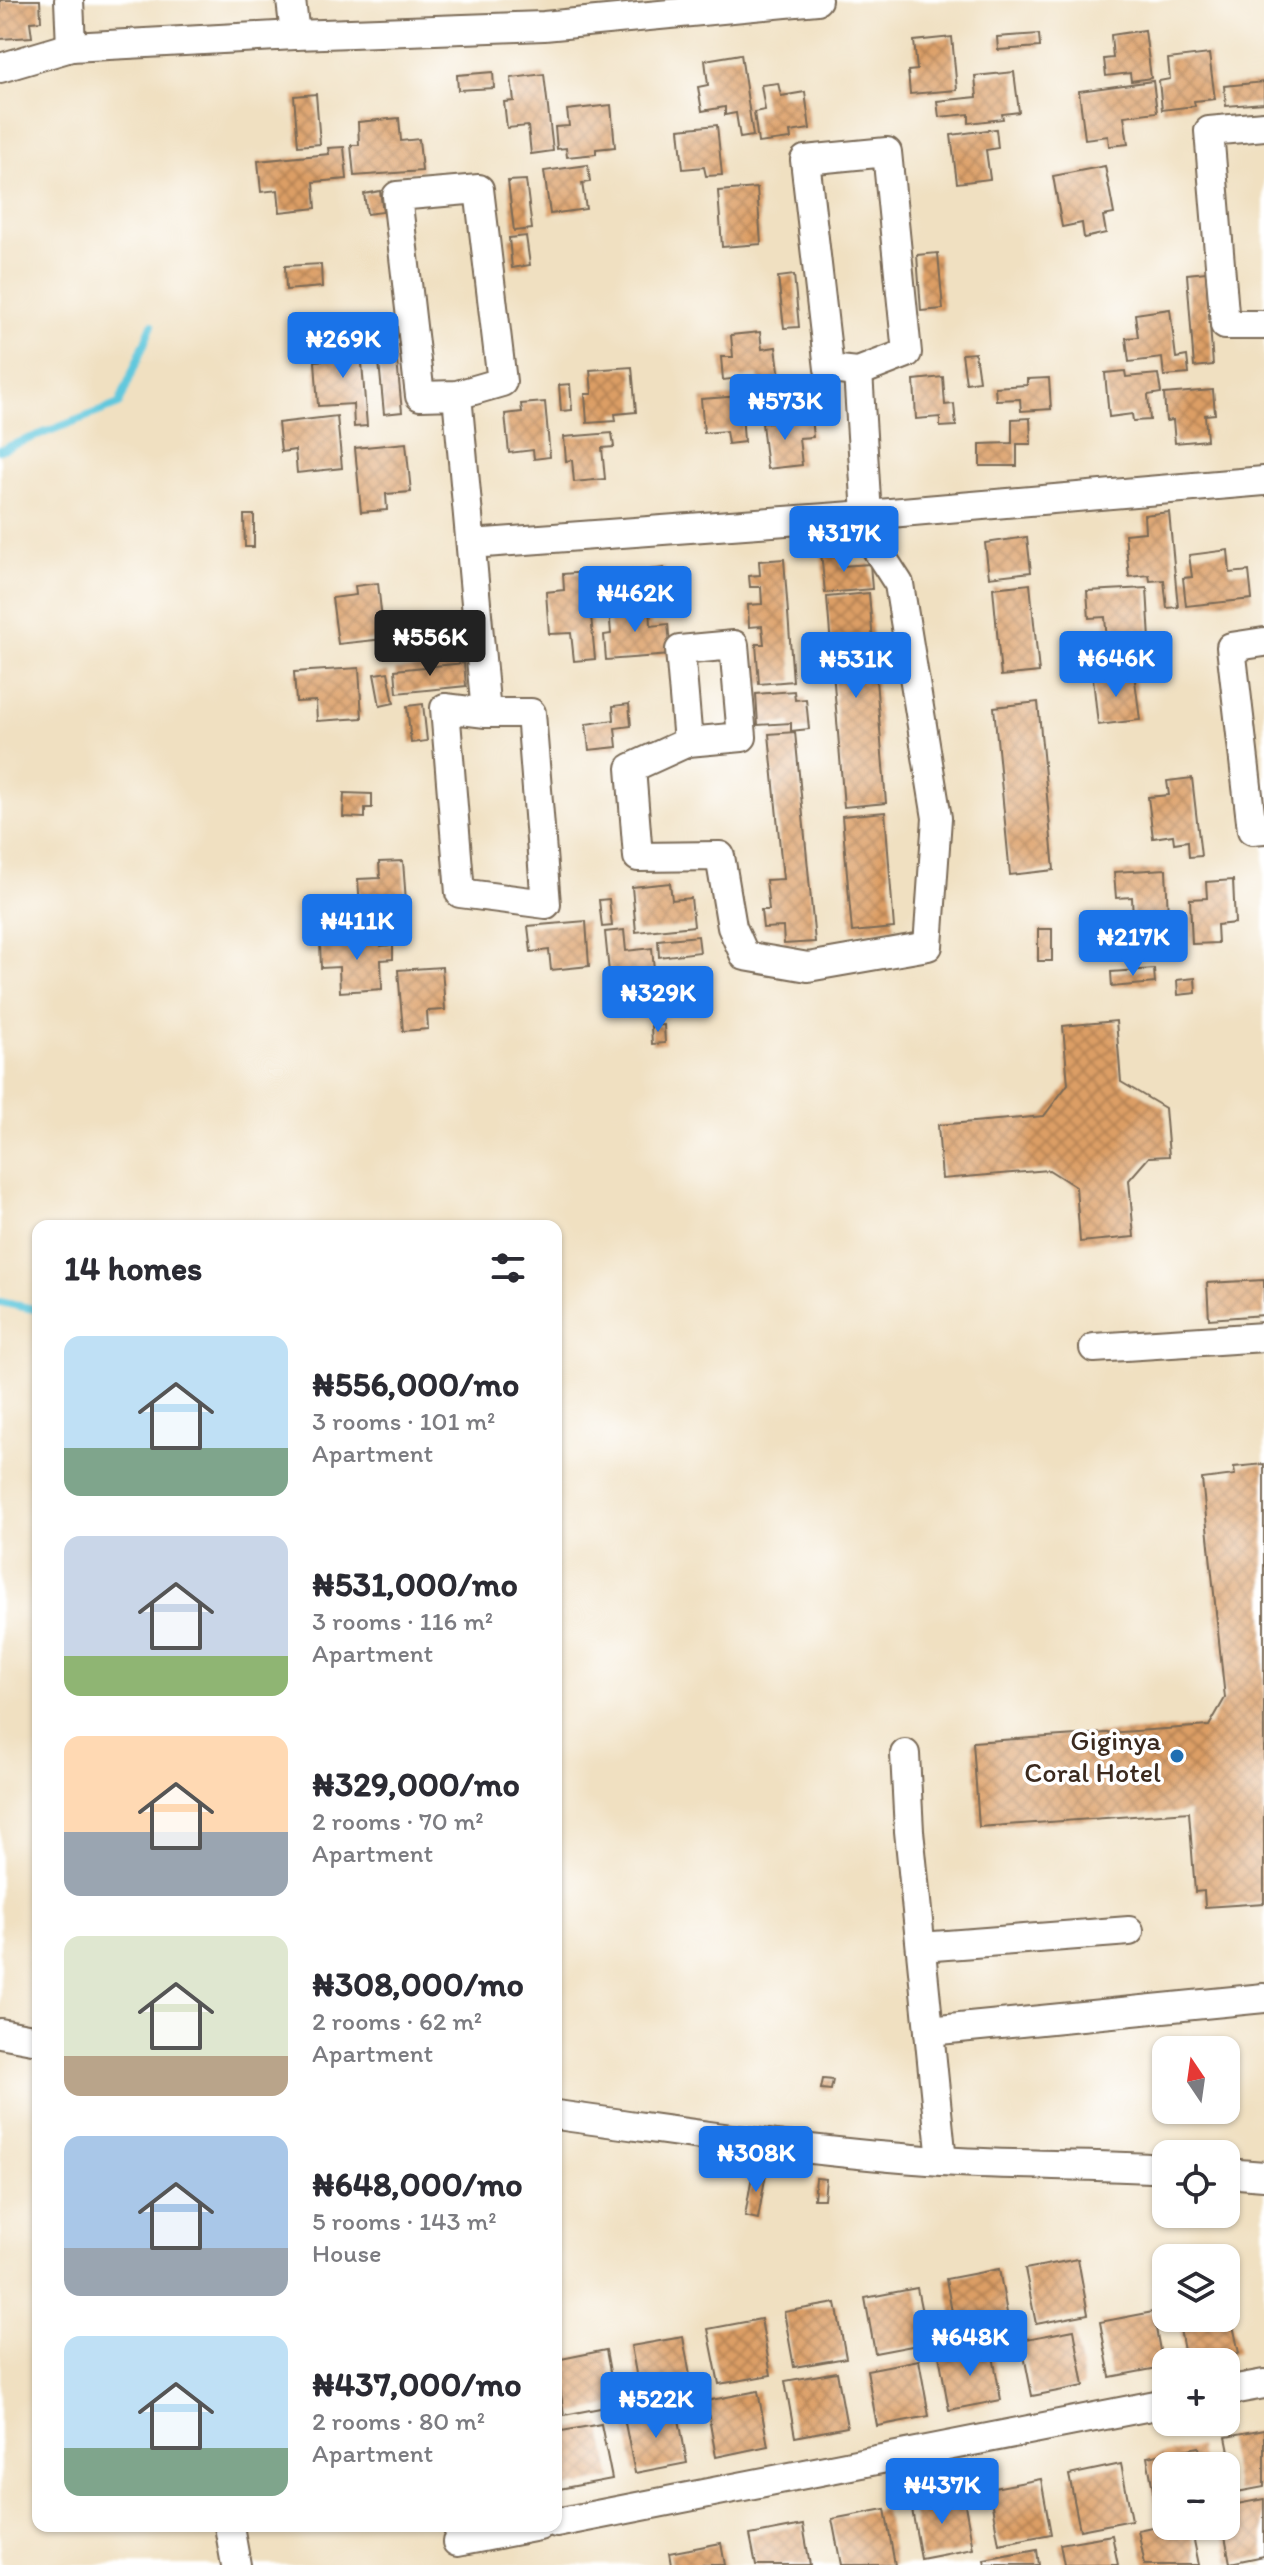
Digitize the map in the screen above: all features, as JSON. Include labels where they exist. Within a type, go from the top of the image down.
[{"type":"street","points":[[69,0],[71,47]]},
{"type":"street","points":[[291,0],[295,35]]},
{"type":"street","points":[[0,68],[71,47],[544,26],[817,0]]},
{"type":"street","points":[[1263,331],[1225,325],[1209,131],[1264,126]]},
{"type":"street","points":[[887,152],[907,353],[858,372],[829,369],[805,160],[887,152]]},
{"type":"street","points":[[479,189],[502,382],[457,395],[420,396],[397,196],[479,189]]},
{"type":"street","points":[[688,742],[631,768],[638,857],[720,856],[732,927],[745,956],[808,967],[928,946],[937,818],[899,584],[874,545],[867,515],[858,372]]},
{"type":"street","points":[[457,395],[486,713]]},
{"type":"street","points":[[471,544],[1263,487]]},
{"type":"street","points":[[1264,642],[1231,647],[1252,830],[1264,829]]},
{"type":"street","points":[[445,708],[486,713],[531,713],[546,904],[460,893],[445,708]]},
{"type":"street","points":[[1094,1348],[1264,1337]]},
{"type":"street","points":[[905,1754],[942,2161]]},
{"type":"street","points":[[921,1947],[1129,1931]]},
{"type":"street","points":[[929,2031],[1264,1998]]},
{"type":"street","points":[[0,2033],[32,2039]]},
{"type":"street","points":[[562,2116],[798,2147],[942,2161],[1152,2168]]},
{"type":"street","points":[[1240,2174],[1264,2176]]},
{"type":"street","points":[[1240,2388],[1264,2384]]},
{"type":"street","points":[[562,2522],[1152,2406]]},
{"type":"street","points":[[230,2532],[236,2565]]},
{"type":"street","points":[[458,2544],[512,2532]]},
{"type":"building","points":[[0,0],[40,0],[41,21],[30,22],[32,37],[0,39]]},
{"type":"building","points":[[1145,30],[1151,78],[1131,81],[1130,73],[1106,76],[1104,59],[1113,58],[1111,35]]},
{"type":"building","points":[[1039,34],[1040,47],[998,50],[997,37]]},
{"type":"building","points":[[952,37],[957,90],[910,94],[908,71],[917,70],[914,41]]},
{"type":"building","points":[[741,54],[753,136],[740,138],[736,113],[725,115],[725,107],[702,111],[698,87],[708,85],[705,60]]},
{"type":"building","points":[[1209,54],[1215,99],[1194,101],[1195,106],[1162,110],[1159,81],[1170,79],[1168,59]]},
{"type":"building","points":[[493,72],[494,88],[458,90],[457,75]]},
{"type":"building","points":[[1014,72],[1019,112],[1002,114],[1003,119],[969,123],[969,114],[939,117],[937,101],[977,97],[975,76]]},
{"type":"building","points":[[544,74],[553,151],[531,154],[528,126],[507,128],[504,102],[514,101],[511,78]]},
{"type":"building","points":[[1153,81],[1157,112],[1124,116],[1128,144],[1109,146],[1108,136],[1085,139],[1079,91]]},
{"type":"building","points":[[1264,82],[1264,103],[1226,106],[1224,86]]},
{"type":"building","points":[[778,83],[781,96],[805,92],[810,129],[790,132],[791,139],[758,143],[754,112],[765,110],[761,85]]},
{"type":"building","points":[[316,94],[320,144],[298,146],[294,96]]},
{"type":"building","points":[[611,105],[615,147],[596,149],[596,154],[567,157],[566,148],[557,149],[555,127],[569,126],[567,110]]},
{"type":"building","points":[[399,118],[401,141],[419,139],[422,171],[354,176],[351,145],[359,145],[358,122]]},
{"type":"building","points":[[717,125],[722,175],[706,176],[704,167],[683,169],[679,129]]},
{"type":"building","points":[[996,129],[998,148],[986,150],[990,179],[957,183],[951,135]]},
{"type":"building","points":[[344,147],[347,179],[314,182],[316,208],[280,212],[278,190],[261,192],[258,161],[329,154],[328,148]]},
{"type":"building","points":[[588,165],[590,182],[582,183],[586,209],[550,214],[544,171]]},
{"type":"building","points":[[1105,166],[1114,214],[1103,216],[1106,233],[1084,238],[1082,223],[1062,227],[1053,176]]},
{"type":"building","points":[[526,180],[532,229],[514,231],[508,181]]},
{"type":"building","points":[[757,188],[761,244],[722,247],[718,191]]},
{"type":"building","points":[[380,191],[383,212],[367,214],[364,194]]},
{"type":"building","points":[[526,236],[530,265],[512,268],[509,238]]},
{"type":"building","points":[[938,253],[943,309],[921,311],[917,255]]},
{"type":"building","points":[[321,264],[322,287],[286,290],[285,266]]},
{"type":"building","points":[[1206,272],[1213,365],[1194,367],[1187,274]]},
{"type":"building","points":[[794,275],[799,327],[784,328],[778,277]]},
{"type":"building","points":[[1170,309],[1176,358],[1187,356],[1189,374],[1164,376],[1162,358],[1129,362],[1126,338],[1138,337],[1135,314]]},
{"type":"building","points":[[760,332],[762,349],[776,347],[782,394],[760,396],[758,376],[723,380],[721,357],[733,357],[731,335]]},
{"type":"building","points":[[360,338],[367,426],[354,427],[353,404],[318,406],[315,361],[337,359],[336,340]]},
{"type":"building","points":[[396,350],[402,412],[384,414],[378,351]]},
{"type":"building","points":[[975,353],[979,381],[966,383],[962,354]]},
{"type":"building","points":[[632,367],[636,412],[615,414],[616,421],[587,423],[585,394],[592,394],[590,370]]},
{"type":"building","points":[[1125,371],[1126,377],[1158,374],[1161,393],[1148,395],[1150,420],[1133,421],[1132,414],[1109,417],[1105,373]]},
{"type":"building","points":[[943,377],[945,405],[954,404],[956,426],[940,427],[940,417],[916,419],[914,380]]},
{"type":"building","points":[[1049,378],[1051,409],[1021,411],[1020,399],[996,400],[995,387],[1027,385],[1027,379]]},
{"type":"building","points":[[570,384],[572,410],[561,411],[559,385]]},
{"type":"building","points":[[1213,390],[1215,414],[1205,415],[1207,440],[1175,443],[1173,420],[1166,421],[1164,394]]},
{"type":"building","points":[[741,396],[744,442],[728,444],[726,431],[704,433],[701,399]]},
{"type":"building","points":[[545,402],[550,457],[534,459],[533,450],[509,453],[505,414],[522,412],[521,404]]},
{"type":"building","points":[[337,416],[342,468],[297,473],[295,450],[281,452],[278,423]]},
{"type":"building","points":[[811,417],[813,437],[799,438],[802,465],[767,469],[762,423]]},
{"type":"building","points":[[1030,418],[1031,444],[1017,444],[1017,466],[980,466],[980,444],[1012,443],[1012,419]]},
{"type":"building","points":[[612,433],[614,447],[602,448],[605,479],[574,482],[572,460],[566,461],[564,437]]},
{"type":"building","points":[[406,443],[411,492],[386,494],[387,510],[361,512],[355,448]]},
{"type":"building","points":[[1169,512],[1178,607],[1167,608],[1164,580],[1150,581],[1149,575],[1129,577],[1125,534],[1145,532],[1144,515]]},
{"type":"building","points":[[244,515],[254,515],[254,547],[245,547]]},
{"type":"building","points":[[1027,537],[1031,572],[989,577],[985,543]]},
{"type":"building","points":[[841,550],[842,566],[870,564],[872,589],[825,593],[821,552]]},
{"type":"building","points":[[1228,550],[1230,573],[1249,571],[1252,599],[1186,606],[1183,578],[1192,577],[1189,555]]},
{"type":"building","points":[[784,559],[793,681],[759,684],[756,644],[764,644],[762,626],[749,627],[748,605],[762,604],[761,587],[750,587],[749,576],[760,575],[759,561]]},
{"type":"building","points":[[664,568],[666,590],[650,592],[648,570]]},
{"type":"building","points":[[587,572],[595,659],[574,661],[571,633],[549,634],[546,592],[564,590],[563,574]]},
{"type":"building","points":[[378,583],[384,639],[338,644],[332,598],[356,595],[355,586]]},
{"type":"building","points":[[1030,584],[1039,672],[1001,676],[993,588]]},
{"type":"building","points":[[1147,588],[1150,640],[1107,642],[1105,617],[1089,618],[1087,591]]},
{"type":"building","points":[[869,593],[886,803],[844,807],[827,597]]},
{"type":"building","points":[[650,604],[651,626],[668,624],[671,655],[606,660],[604,635],[611,634],[609,608]]},
{"type":"building","points":[[464,663],[466,686],[397,693],[395,670]]},
{"type":"building","points":[[359,668],[362,718],[317,721],[316,701],[296,702],[294,672]]},
{"type":"building","points":[[388,672],[394,703],[380,706],[374,674]]},
{"type":"building","points":[[1134,672],[1140,720],[1098,725],[1093,678]]},
{"type":"building","points":[[794,691],[795,700],[806,699],[809,729],[791,731],[791,723],[758,725],[756,694]]},
{"type":"building","points":[[1038,702],[1054,870],[1010,875],[994,707]]},
{"type":"building","points":[[423,704],[427,741],[411,743],[407,706]]},
{"type":"building","points":[[629,704],[631,726],[615,728],[617,747],[589,750],[586,724],[614,720],[613,706]]},
{"type":"building","points":[[795,732],[815,942],[784,944],[783,927],[763,928],[761,910],[769,910],[766,880],[783,879],[769,734]]},
{"type":"building","points":[[1192,778],[1201,856],[1189,857],[1188,841],[1174,843],[1173,835],[1153,838],[1148,797],[1169,795],[1167,781]]},
{"type":"building","points":[[344,793],[372,794],[372,808],[365,808],[365,818],[343,817]]},
{"type":"building","points":[[885,812],[894,928],[852,932],[842,816]]},
{"type":"building","points":[[403,861],[408,929],[398,929],[397,920],[361,922],[358,879],[380,878],[379,862]]},
{"type":"building","points":[[1166,869],[1168,917],[1133,919],[1132,897],[1116,898],[1114,872]]},
{"type":"building","points":[[1233,880],[1235,923],[1217,925],[1218,943],[1192,944],[1190,899],[1207,898],[1206,882]]},
{"type":"building","points":[[670,883],[672,900],[691,898],[694,926],[636,932],[632,887]]},
{"type":"building","points":[[609,899],[612,926],[602,927],[599,900]]},
{"type":"building","points":[[586,921],[589,966],[551,970],[549,950],[531,952],[528,926]]},
{"type":"building","points":[[1038,929],[1052,929],[1052,961],[1038,961]]},
{"type":"building","points":[[624,930],[626,951],[652,948],[656,991],[638,993],[640,1010],[613,1012],[605,932]]},
{"type":"building","points":[[698,936],[700,952],[659,957],[658,940]]},
{"type":"building","points":[[380,938],[381,946],[393,945],[393,959],[381,960],[382,989],[340,992],[339,967],[321,968],[320,942]]},
{"type":"building","points":[[442,967],[445,1010],[427,1011],[428,1029],[403,1031],[398,970]]},
{"type":"building","points":[[1154,969],[1155,983],[1112,987],[1111,972]]},
{"type":"building","points":[[1195,978],[1196,993],[1178,995],[1177,980]]},
{"type":"building","points":[[1116,1021],[1121,1082],[1165,1108],[1169,1156],[1149,1157],[1129,1180],[1134,1237],[1080,1242],[1076,1187],[1049,1170],[942,1179],[938,1125],[1044,1116],[1068,1084],[1063,1026]]},
{"type":"building","points":[[664,1025],[665,1043],[652,1044],[651,1026]]},
{"type":"building","points":[[1264,1280],[1264,1315],[1209,1319],[1207,1283]]},
{"type":"building","points":[[1264,1464],[1264,1903],[1205,1907],[1204,1891],[1195,1892],[1189,1812],[979,1827],[973,1742],[1209,1726],[1225,1698],[1202,1479],[1235,1475],[1234,1467]]},
{"type":"building","points":[[823,2079],[833,2080],[831,2090],[821,2089]]},
{"type":"building","points":[[753,2170],[766,2173],[758,2219],[745,2216]]},
{"type":"building","points":[[816,2178],[826,2179],[824,2199],[814,2199]]},
{"type":"building","points":[[1078,2259],[1088,2314],[1036,2324],[1025,2269]]},
{"type":"building","points":[[999,2269],[1009,2324],[956,2334],[946,2279]]},
{"type":"building","points":[[917,2288],[928,2343],[875,2353],[865,2298]]},
{"type":"building","points":[[836,2303],[846,2358],[794,2367],[784,2312]]},
{"type":"building","points":[[1152,2312],[1152,2332],[1157,2332],[1160,2348],[1152,2348],[1152,2369],[1110,2377],[1100,2322]]},
{"type":"building","points":[[761,2319],[771,2375],[719,2384],[708,2329]]},
{"type":"building","points":[[1074,2330],[1084,2386],[1032,2396],[1021,2340]]},
{"type":"building","points":[[1181,2332],[1234,2332],[1238,2348],[1183,2348]]},
{"type":"building","points":[[683,2337],[693,2392],[641,2401],[631,2346]]},
{"type":"building","points":[[991,2345],[1001,2400],[949,2410],[939,2355]]},
{"type":"building","points":[[606,2350],[616,2405],[564,2415],[562,2359]]},
{"type":"building","points":[[919,2360],[929,2416],[877,2426],[867,2370]]},
{"type":"building","points":[[837,2372],[847,2427],[795,2437],[785,2381]]},
{"type":"building","points":[[758,2391],[768,2446],[716,2457],[706,2401]]},
{"type":"building","points":[[677,2408],[687,2463],[635,2473],[624,2418]]},
{"type":"building","points":[[601,2424],[612,2479],[562,2488],[562,2431]]},
{"type":"building","points":[[1264,2430],[1264,2487],[1240,2491],[1240,2452],[1229,2452],[1226,2437]]},
{"type":"building","points":[[1199,2447],[1200,2452],[1173,2452]]},
{"type":"building","points":[[1152,2456],[1152,2484],[1147,2457]]},
{"type":"building","points":[[1121,2464],[1132,2520],[1080,2530],[1069,2475]]},
{"type":"building","points":[[1041,2479],[1051,2534],[999,2544],[989,2489]]},
{"type":"building","points":[[963,2494],[973,2549],[921,2559],[911,2504]]},
{"type":"building","points":[[1264,2499],[1264,2556],[1230,2563],[1226,2540],[1240,2540],[1240,2503]]},
{"type":"building","points":[[885,2509],[895,2565],[841,2565],[832,2519]]},
{"type":"building","points":[[803,2525],[810,2565],[756,2565],[750,2535]]},
{"type":"building","points":[[1152,2527],[1152,2540],[1194,2540],[1199,2565],[1145,2565],[1138,2530]]},
{"type":"building","points":[[1112,2535],[1118,2565],[1064,2565],[1060,2544]]},
{"type":"building","points":[[721,2543],[725,2565],[671,2565],[669,2553]]},
{"type":"building","points":[[1037,2550],[1039,2565],[985,2565],[984,2560]]},
{"type":"waterway","points":[[0,450],[119,404],[152,325]]},
{"type":"waterway","points":[[0,1302],[32,1309]]},
{"type":"place","name":"Giginya Coral Hotel","points":[[1177,1756]]}]
